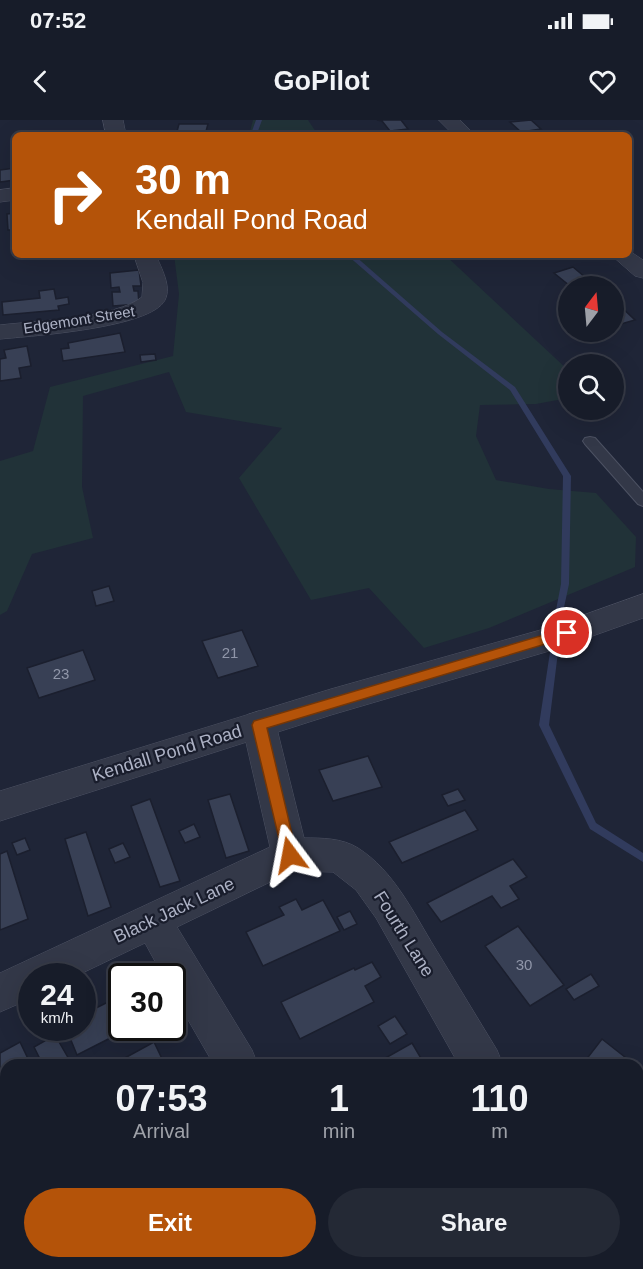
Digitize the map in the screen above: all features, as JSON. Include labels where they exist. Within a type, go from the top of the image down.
[{"type":"street","points":[[449,120],[462,132]]},
{"type":"street","name":"Edgemont Street","points":[[0,332],[124,316],[145,309],[154,299],[156,289],[147,258]]},
{"type":"street","points":[[626,258],[643,271]]},
{"type":"street","name":"Kendall Pond Road","points":[[0,806],[556,636],[610,619],[643,605]]},
{"type":"street","points":[[259,725],[290,855]]},
{"type":"street","name":"Fourth Lane","points":[[290,855],[326,854],[343,858],[369,878],[389,906],[478,1059]]},
{"type":"street","name":"Black Jack Lane","points":[[62,963],[290,855]]},
{"type":"street","points":[[152,920],[233,1059]]},
{"type":"street","name":"Black Jack Lane","points":[[0,993],[18,984]]},
{"type":"lane","points":[[590,441],[643,501]]},
{"type":"shaded area","points":[[253,120],[308,120],[316,132],[250,132]]},
{"type":"shaded area","points":[[174,258],[448,258],[558,361],[558,400],[536,404],[480,405],[476,436],[496,480],[549,489],[596,493],[636,537],[635,567],[489,628],[424,648],[369,588],[311,600],[239,478],[282,428],[186,412],[169,372],[83,396],[82,487],[93,538],[32,554],[7,611],[0,615],[0,461],[33,451],[50,387],[173,356],[179,294]]},
{"type":"building","points":[[377,120],[401,120],[408,129],[390,131],[382,121]]},
{"type":"building","points":[[531,120],[541,129],[521,132],[510,122]]},
{"type":"building","points":[[179,124],[208,124],[206,132],[177,132]]},
{"type":"building","points":[[12,168],[12,180],[0,182],[0,170]]},
{"type":"building","points":[[12,213],[12,230],[8,230],[7,214]]},
{"type":"building","points":[[573,267],[584,276],[558,276],[554,273]]},
{"type":"building","points":[[139,270],[141,286],[133,286],[134,291],[138,291],[139,304],[113,306],[112,292],[120,292],[119,287],[111,288],[110,273]]},
{"type":"building","points":[[54,289],[56,299],[68,297],[69,304],[58,306],[59,310],[3,315],[2,302],[40,298],[39,291]]},
{"type":"building","points":[[624,310],[635,320],[624,323]]},
{"type":"building","points":[[120,333],[125,352],[63,361],[61,349],[69,348],[68,343]]},
{"type":"building","points":[[27,346],[31,366],[19,368],[21,378],[0,381],[0,359],[6,358],[4,350]]},
{"type":"building","points":[[155,354],[156,360],[141,362],[140,355]]},
{"type":"building","points":[[109,586],[114,601],[96,606],[92,591]]},
{"type":"building","points":[[242,630],[258,666],[218,678],[202,641]]},
{"type":"building","points":[[83,650],[95,680],[39,698],[27,668]]},
{"type":"building","points":[[368,756],[382,787],[333,801],[319,770]]},
{"type":"building","points":[[458,789],[465,800],[448,806],[442,795]]},
{"type":"building","points":[[230,794],[249,851],[226,858],[208,800]]},
{"type":"building","points":[[150,799],[180,881],[160,887],[131,806]]},
{"type":"building","points":[[465,810],[478,830],[402,863],[389,842]]},
{"type":"building","points":[[194,824],[200,837],[185,843],[179,831]]},
{"type":"building","points":[[86,832],[111,907],[88,916],[65,839]]},
{"type":"building","points":[[25,838],[30,850],[17,855],[12,843]]},
{"type":"building","points":[[123,843],[130,857],[115,863],[109,849]]},
{"type":"building","points":[[7,851],[28,919],[0,930],[0,854]]},
{"type":"building","points":[[513,859],[527,877],[510,886],[519,899],[501,908],[492,896],[441,922],[427,903]]},
{"type":"building","points":[[296,899],[302,910],[323,900],[340,931],[263,966],[246,932],[284,915],[279,907]]},
{"type":"building","points":[[350,911],[357,924],[344,930],[337,917]]},
{"type":"building","points":[[518,926],[564,985],[530,1006],[485,946]]},
{"type":"building","points":[[372,962],[381,977],[365,986],[374,1002],[300,1039],[281,1002]]},
{"type":"building","points":[[591,974],[599,986],[574,1000],[566,989]]},
{"type":"building","points":[[108,1002],[108,1039],[77,1055],[71,1041],[96,1041],[96,1008]]},
{"type":"building","points":[[395,1016],[407,1034],[390,1044],[378,1026]]},
{"type":"building","points":[[602,1039],[627,1059],[587,1059]]},
{"type":"building","points":[[44,1041],[58,1041],[69,1059],[40,1059],[34,1047]]},
{"type":"building","points":[[20,1042],[28,1059],[0,1059],[0,1053]]},
{"type":"building","points":[[154,1042],[162,1059],[123,1059]]},
{"type":"building","points":[[412,1043],[421,1059],[384,1059]]},
{"type":"waterway","points":[[256,132],[259,120]]},
{"type":"waterway","points":[[353,258],[440,333],[513,389],[567,476],[565,584],[560,610]]},
{"type":"waterway","points":[[554,652],[544,725],[593,826],[643,858]]},
{"type":"route","points":[[290,855],[259,725],[379,687],[567,633]]}]
